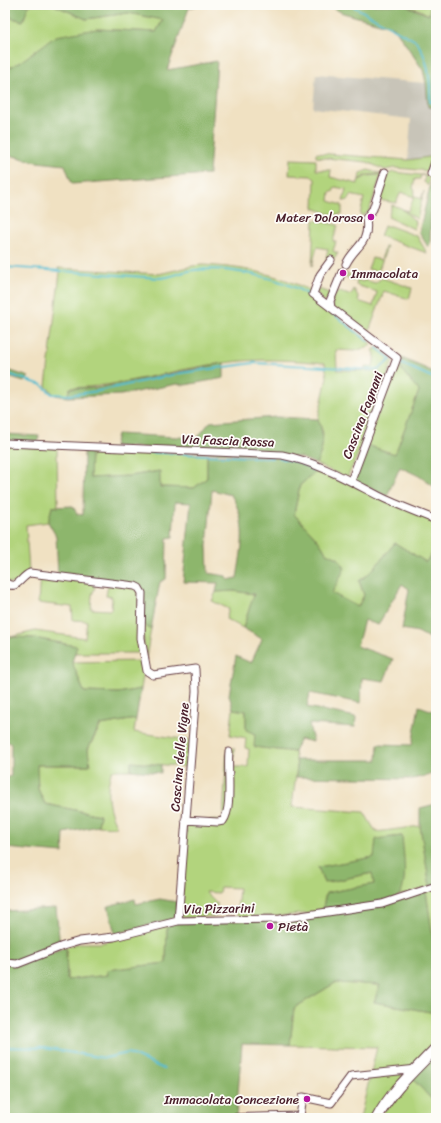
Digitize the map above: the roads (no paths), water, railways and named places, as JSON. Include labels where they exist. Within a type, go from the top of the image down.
[{"type":"main road","points":[[377,1118],[383,1106],[436,1048]]},
{"type":"street","points":[[431,174],[436,159]]},
{"type":"street","points":[[346,264],[365,238],[368,228],[366,218],[372,209],[385,172]]},
{"type":"street","points":[[330,308],[313,294],[320,275],[331,260]]},
{"type":"street","points":[[330,308],[330,301],[342,272]]},
{"type":"street","name":"Cascina Fagnani","points":[[330,308],[397,358],[351,481]]},
{"type":"street","name":"Via Fascia Rossa","points":[[5,443],[282,455],[299,458],[351,481],[380,496],[436,520]]},
{"type":"street","name":"Cascina delle Vigne","points":[[5,582],[12,586],[17,585],[30,573],[135,586],[140,588],[142,593],[141,622],[144,664],[149,674],[196,669],[196,691],[178,921]]},
{"type":"street","points":[[186,820],[218,822],[223,821],[226,818],[229,804],[229,752]]},
{"type":"street","name":"Via Pizzarini","points":[[5,963],[17,964],[68,944],[114,937],[132,931],[178,921],[280,919],[382,904],[436,886]]},
{"type":"street","points":[[219,1118],[300,1115],[303,1097],[331,1103],[351,1076],[417,1069]]},
{"type":"street","points":[[57,1118],[70,1118]]},
{"type":"waterway","points":[[351,5],[416,41],[424,55],[428,70],[430,102],[435,103]]},
{"type":"waterway","points":[[5,267],[159,278],[194,270],[223,270],[271,279],[287,284],[312,297]]},
{"type":"waterway","points":[[328,310],[368,341]]},
{"type":"waterway","points":[[5,373],[42,385],[52,394],[70,395],[98,391],[181,373],[254,363],[378,370],[391,359],[377,348]]},
{"type":"waterway","points":[[398,362],[436,379]]},
{"type":"waterway","points":[[97,450],[272,458]]},
{"type":"waterway","points":[[279,458],[298,462],[313,470]]},
{"type":"waterway","points":[[5,1047],[43,1048],[105,1058],[128,1053],[164,1069]]},
{"type":"place","name":"Mater Dolorosa","points":[[371,217]]},
{"type":"place","name":"Immacolata","points":[[343,273]]},
{"type":"place","name":"Pietà","points":[[270,926]]},
{"type":"place","name":"Immacolata Concezione","points":[[307,1099]]}]
